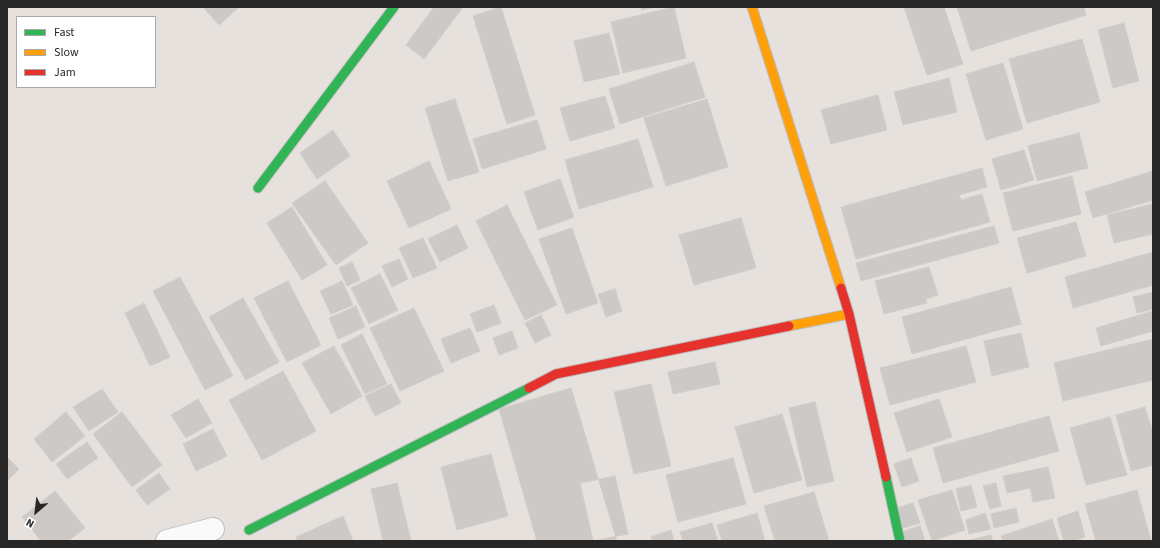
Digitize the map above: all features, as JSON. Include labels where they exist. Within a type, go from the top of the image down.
[{"type":"street","points":[[258,188],[394,7]]},
{"type":"street","points":[[752,7],[850,314],[900,541]]},
{"type":"street","points":[[249,530],[556,374],[850,314]]},
{"type":"street","points":[[167,541],[213,529]]},
{"type":"building","points":[[203,7],[239,7],[219,25]]},
{"type":"building","points":[[434,7],[463,7],[424,59],[406,45]]},
{"type":"building","points":[[501,7],[535,115],[507,124],[473,16]]},
{"type":"building","points":[[641,7],[654,7],[642,10]]},
{"type":"building","points":[[674,7],[686,58],[623,73],[611,22]]},
{"type":"building","points":[[904,7],[944,7],[963,64],[927,75]]},
{"type":"building","points":[[957,7],[1084,7],[1086,15],[971,51]]},
{"type":"building","points":[[1124,23],[1139,81],[1113,88],[1098,30]]},
{"type":"building","points":[[609,33],[620,74],[584,82],[574,41]]},
{"type":"building","points":[[1082,39],[1100,102],[1027,123],[1009,59]]},
{"type":"building","points":[[694,62],[705,97],[620,124],[609,89]]},
{"type":"building","points":[[1003,63],[1023,129],[986,140],[966,74]]},
{"type":"building","points":[[949,78],[957,112],[903,125],[894,92]]},
{"type":"building","points":[[878,95],[887,130],[831,144],[821,110]]},
{"type":"building","points":[[605,96],[615,128],[570,141],[560,108]]},
{"type":"building","points":[[455,99],[479,172],[448,181],[425,108]]},
{"type":"building","points":[[707,99],[728,167],[666,186],[644,118]]},
{"type":"building","points":[[537,120],[546,149],[482,169],[473,139]]},
{"type":"building","points":[[333,130],[350,156],[317,179],[300,153]]},
{"type":"building","points":[[1079,133],[1088,168],[1037,181],[1028,146]]},
{"type":"building","points":[[638,139],[653,187],[579,209],[565,160]]},
{"type":"building","points":[[1024,150],[1034,180],[1001,190],[992,159]]},
{"type":"building","points":[[429,161],[451,209],[409,228],[387,181]]},
{"type":"building","points":[[982,168],[987,187],[959,195],[961,200],[982,194],[990,222],[856,259],[841,207]]},
{"type":"building","points":[[1153,171],[1153,200],[1093,218],[1085,192]]},
{"type":"building","points":[[1072,176],[1081,214],[1013,231],[1003,193]]},
{"type":"building","points":[[560,179],[574,217],[538,230],[524,192]]},
{"type":"building","points":[[325,181],[368,243],[336,265],[292,203]]},
{"type":"building","points":[[1153,204],[1153,234],[1114,243],[1107,215]]},
{"type":"building","points":[[507,205],[557,305],[525,320],[476,221]]},
{"type":"building","points":[[292,207],[327,265],[302,280],[267,223]]},
{"type":"building","points":[[741,218],[756,268],[694,285],[679,235]]},
{"type":"building","points":[[1076,222],[1086,256],[1027,273],[1017,238]]},
{"type":"building","points":[[457,225],[468,248],[440,262],[428,239]]},
{"type":"building","points":[[994,226],[999,243],[861,281],[856,263]]},
{"type":"building","points":[[572,228],[598,303],[566,314],[539,239]]},
{"type":"building","points":[[423,238],[437,268],[413,278],[399,248]]},
{"type":"building","points":[[1153,252],[1153,285],[1073,308],[1065,277]]},
{"type":"building","points":[[399,259],[408,279],[392,287],[382,266]]},
{"type":"building","points":[[352,262],[360,280],[347,286],[339,268]]},
{"type":"building","points":[[929,267],[938,295],[926,299],[927,303],[884,314],[875,281]]},
{"type":"building","points":[[380,274],[398,310],[369,324],[351,288]]},
{"type":"building","points":[[180,277],[233,376],[205,390],[153,291]]},
{"type":"building","points":[[288,281],[321,345],[287,362],[254,298]]},
{"type":"building","points":[[342,281],[353,305],[331,314],[320,291]]},
{"type":"building","points":[[1011,287],[1021,324],[912,354],[902,317]]},
{"type":"building","points":[[615,289],[622,311],[606,317],[598,294]]},
{"type":"building","points":[[1153,292],[1153,309],[1137,313],[1133,297]]},
{"type":"building","points":[[243,298],[279,362],[246,380],[209,317]]},
{"type":"building","points":[[144,303],[170,357],[150,366],[125,313]]},
{"type":"building","points":[[494,305],[501,323],[477,332],[470,314]]},
{"type":"building","points":[[356,306],[365,327],[338,339],[329,318]]},
{"type":"building","points":[[414,308],[444,371],[400,391],[370,328]]},
{"type":"building","points":[[1153,311],[1153,331],[1101,346],[1096,328]]},
{"type":"building","points":[[541,315],[551,335],[535,343],[525,323]]},
{"type":"building","points":[[470,328],[480,351],[451,363],[441,339]]},
{"type":"building","points":[[512,331],[518,348],[499,355],[493,338]]},
{"type":"building","points":[[1021,333],[1029,367],[992,376],[984,341]]},
{"type":"building","points":[[362,334],[387,384],[365,394],[341,345]]},
{"type":"building","points":[[1153,339],[1153,380],[1063,401],[1054,363]]},
{"type":"building","points":[[334,346],[362,396],[331,414],[302,363]]},
{"type":"building","points":[[966,346],[976,382],[890,405],[880,368]]},
{"type":"building","points":[[715,362],[720,384],[673,394],[668,372]]},
{"type":"building","points":[[283,371],[316,431],[262,460],[229,400]]},
{"type":"building","points":[[391,384],[401,403],[375,416],[365,396]]},
{"type":"building","points":[[651,384],[671,466],[634,474],[614,392]]},
{"type":"building","points":[[571,388],[617,541],[537,541],[499,409]]},
{"type":"building","points":[[102,389],[118,412],[89,431],[73,407]]},
{"type":"building","points":[[198,399],[212,423],[186,438],[171,415]]},
{"type":"building","points":[[939,399],[952,437],[907,452],[894,413]]},
{"type":"building","points":[[815,402],[834,481],[807,487],[789,408]]},
{"type":"building","points":[[1145,407],[1153,433],[1153,465],[1131,471],[1116,415]]},
{"type":"building","points":[[66,412],[85,436],[52,462],[34,439]]},
{"type":"building","points":[[122,412],[162,465],[132,487],[93,434]]},
{"type":"building","points":[[782,414],[802,480],[754,493],[735,427]]},
{"type":"building","points":[[1049,416],[1059,451],[943,483],[933,448]]},
{"type":"building","points":[[1110,417],[1127,475],[1086,485],[1070,428]]},
{"type":"building","points":[[213,429],[227,456],[196,471],[183,444]]},
{"type":"building","points":[[87,442],[98,458],[67,479],[56,464]]},
{"type":"building","points":[[491,454],[508,516],[457,530],[441,467]]},
{"type":"building","points":[[7,457],[19,469],[7,481]]},
{"type":"building","points":[[733,458],[746,504],[678,522],[666,475]]},
{"type":"building","points":[[911,458],[919,481],[902,487],[894,464]]},
{"type":"building","points":[[1048,467],[1055,498],[1033,502],[1030,488],[1007,493],[1003,476]]},
{"type":"building","points":[[159,473],[170,489],[147,505],[136,490]]},
{"type":"building","points":[[615,476],[628,534],[593,541],[580,483]]},
{"type":"building","points":[[397,483],[411,541],[383,541],[371,489]]},
{"type":"building","points":[[996,483],[1001,506],[990,509],[983,486]]},
{"type":"building","points":[[971,485],[977,507],[961,511],[956,489]]},
{"type":"building","points":[[952,490],[965,530],[932,541],[918,500]]},
{"type":"building","points":[[1137,490],[1151,541],[1096,541],[1085,504]]},
{"type":"building","points":[[55,491],[85,528],[68,541],[41,541],[22,517]]},
{"type":"building","points":[[814,492],[829,541],[775,541],[764,506]]},
{"type":"building","points":[[913,503],[920,523],[903,528],[897,508]]},
{"type":"building","points":[[1016,508],[1019,522],[994,528],[991,514]]},
{"type":"building","points":[[1078,511],[1085,537],[1073,541],[1064,541],[1057,518]]},
{"type":"building","points":[[757,513],[765,541],[722,541],[717,525]]},
{"type":"building","points":[[985,513],[991,529],[969,534],[966,520]]},
{"type":"building","points":[[343,516],[353,541],[298,541],[296,537]]},
{"type":"building","points":[[1052,519],[1059,541],[1003,541],[1001,536]]},
{"type":"building","points":[[712,523],[718,541],[683,541],[680,532]]},
{"type":"building","points":[[920,526],[925,541],[905,541],[901,532]]},
{"type":"building","points":[[671,530],[674,541],[652,541],[651,537]]},
{"type":"building","points":[[991,535],[993,541],[966,541]]},
{"type":"traffic: fast","points":[[258,188],[394,7]]},
{"type":"traffic: fast","points":[[249,530],[529,388]]},
{"type":"traffic: fast","points":[[886,477],[900,541]]},
{"type":"traffic: slow","points":[[752,7],[841,288]]},
{"type":"traffic: slow","points":[[789,326],[849,314]]},
{"type":"traffic: jam","points":[[841,288],[849,314],[886,477]]},
{"type":"traffic: jam","points":[[529,388],[556,374],[789,326]]}]
